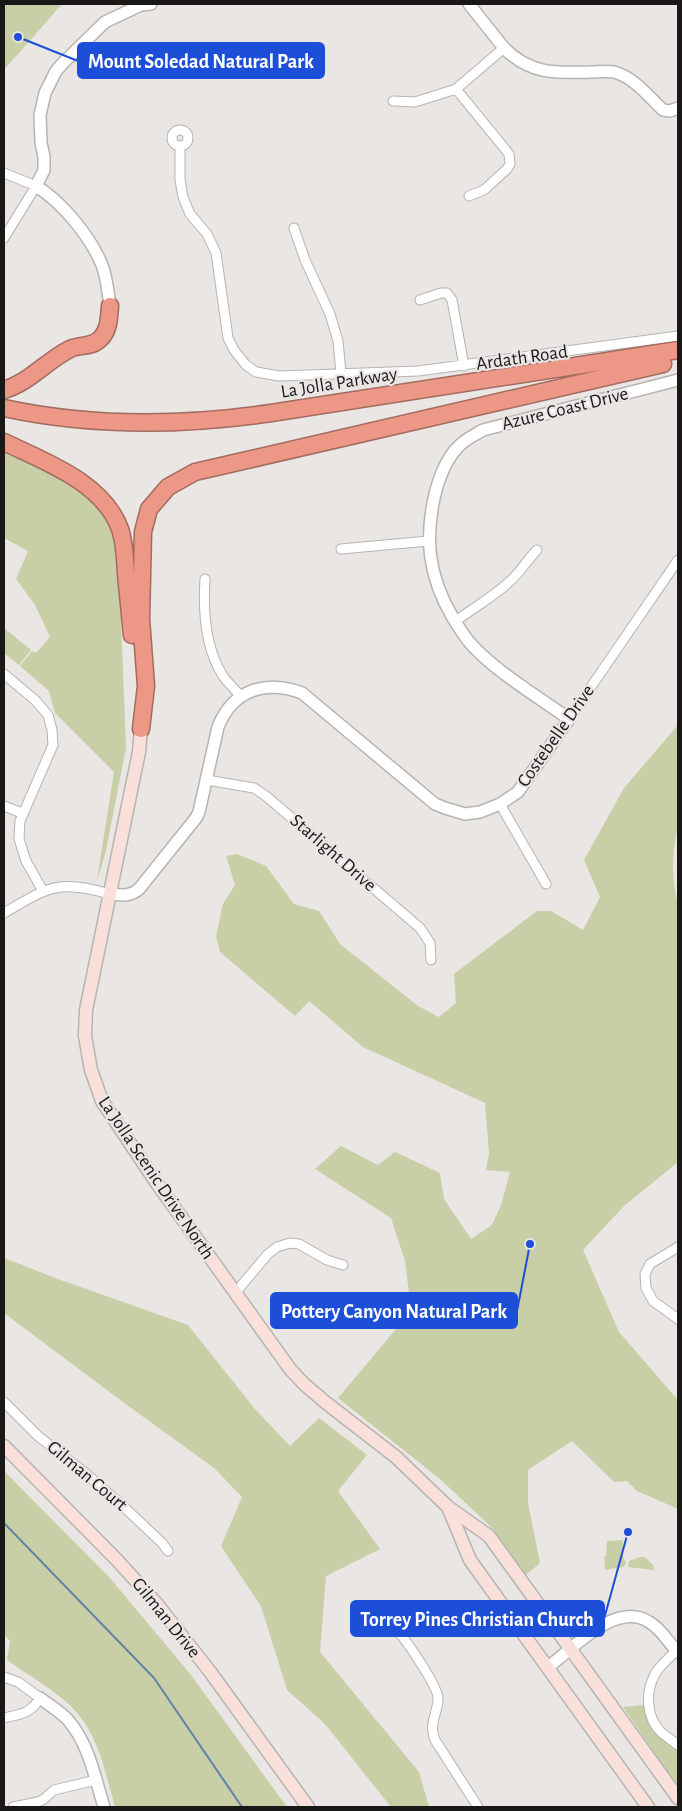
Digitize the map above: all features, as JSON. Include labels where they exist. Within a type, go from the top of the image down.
[{"type":"highway","points":[[4,390],[27,380],[70,349],[92,345],[98,341],[107,329],[110,306]]},
{"type":"highway","name":"La Jolla Parkway","points":[[4,408],[28,413],[120,423],[145,424],[211,421],[271,414],[678,350]]},
{"type":"highway","points":[[141,729],[146,686],[141,619],[143,532],[149,509],[168,487],[195,472],[670,363]]},
{"type":"highway","name":"La Jolla Parkway","points":[[4,418],[72,430],[108,432],[160,432],[236,428],[521,387],[670,363]]},
{"type":"highway","points":[[4,442],[52,465],[88,487],[102,498],[113,514],[120,530],[125,552],[141,729]]},
{"type":"main road","name":"La Jolla Scenic Drive North","points":[[141,729],[139,752],[86,1010],[85,1036],[91,1070],[102,1101],[156,1182],[290,1369],[324,1402],[396,1458],[448,1507],[489,1536],[678,1798]]},
{"type":"main road","name":"Gilman Drive","points":[[4,1446],[116,1559],[157,1604],[308,1807]]},
{"type":"main road","name":"La Jolla Scenic Drive North","points":[[448,1507],[470,1560],[648,1807]]},
{"type":"street","points":[[4,238],[44,170],[44,157],[40,143],[40,115],[45,93],[56,71],[105,22],[141,5],[151,4]]},
{"type":"street","points":[[468,4],[504,48],[529,67],[556,73],[614,72],[633,81],[663,110],[670,111],[678,108]]},
{"type":"street","points":[[393,102],[415,102],[456,89],[504,48]]},
{"type":"street","points":[[456,89],[509,154],[510,161],[507,169],[484,190],[469,196]]},
{"type":"street","name":"Ardath Road","points":[[180,147],[182,197],[190,214],[208,234],[216,253],[228,338],[234,350],[246,365],[256,372],[279,376],[418,371],[678,336]]},
{"type":"street","points":[[4,173],[36,186],[67,213],[89,241],[102,264],[110,306]]},
{"type":"street","points":[[294,228],[305,260],[330,314],[338,341],[342,373]]},
{"type":"street","points":[[420,300],[441,293],[447,293],[452,300],[464,366]]},
{"type":"street","name":"Azure Coast Drive","points":[[428,541],[432,507],[439,480],[457,448],[463,442],[483,430],[678,380]]},
{"type":"street","points":[[341,549],[428,541],[432,567],[445,604],[469,642],[488,660],[569,719]]},
{"type":"street","points":[[456,622],[477,605],[495,595],[511,581],[537,550]]},
{"type":"street","name":"Costebelle Drive","points":[[241,696],[260,687],[274,686],[287,687],[302,693],[435,804],[465,814],[480,812],[500,804],[518,792],[678,560]]},
{"type":"street","points":[[4,913],[43,891],[57,886],[88,887],[110,894],[134,894],[196,818],[208,780],[218,727],[223,714],[241,696],[224,677],[216,663],[207,633],[204,599],[205,578]]},
{"type":"street","points":[[4,674],[35,700],[48,715],[52,730],[53,745],[22,813],[19,839],[26,861],[43,891]]},
{"type":"street","name":"Starlight Drive","points":[[208,780],[254,788],[266,796],[420,928],[430,943],[431,960]]},
{"type":"street","points":[[500,804],[546,884]]},
{"type":"street","points":[[4,806],[22,813]]},
{"type":"street","points":[[235,1293],[277,1246],[290,1243],[299,1244],[327,1260],[343,1265]]},
{"type":"street","points":[[678,1248],[650,1264],[645,1274],[646,1288],[653,1301],[678,1318]]},
{"type":"street","name":"Gilman Court","points":[[4,1402],[38,1436],[84,1471],[124,1507],[168,1551]]},
{"type":"street","points":[[548,1667],[611,1620],[633,1616],[643,1618],[653,1624],[677,1651],[664,1662],[655,1674],[648,1704],[650,1714],[661,1732],[678,1745]]},
{"type":"street","points":[[383,1623],[397,1631],[433,1682],[438,1694],[438,1701],[432,1722],[432,1732],[435,1740],[478,1807]]},
{"type":"street","points":[[4,1677],[18,1682],[67,1718],[78,1732],[104,1807]]},
{"type":"street","points":[[4,1718],[26,1713],[34,1708],[40,1698]]},
{"type":"street","points":[[13,1807],[38,1802],[54,1790],[96,1780]]},
{"type":"green space","points":[[4,4],[62,4],[4,70]]},
{"type":"green space","points":[[4,452],[74,486],[105,513],[118,540],[126,748],[105,855],[97,880],[114,772],[55,713],[49,691],[20,666],[32,651],[36,653],[50,637],[35,605],[16,579],[28,551],[4,538]]},
{"type":"green space","points":[[4,628],[31,650],[19,665],[4,653]]},
{"type":"green space","points":[[678,725],[678,825],[673,865],[674,885],[678,904],[678,1162],[624,1206],[583,1250],[619,1332],[678,1400],[678,1509],[637,1491],[627,1481],[614,1482],[572,1441],[528,1470],[528,1503],[540,1563],[526,1575],[489,1525],[440,1479],[338,1398],[407,1316],[409,1293],[405,1261],[391,1218],[315,1169],[341,1146],[378,1165],[395,1152],[440,1173],[444,1199],[471,1239],[492,1225],[501,1205],[510,1172],[486,1170],[489,1153],[485,1103],[363,1047],[309,1001],[295,1016],[220,952],[216,936],[223,904],[235,885],[226,856],[237,854],[266,866],[294,904],[319,911],[340,944],[418,1006],[439,1017],[456,1003],[454,974],[537,911],[551,911],[583,930],[600,897],[584,860],[624,788]]},
{"type":"green space","points":[[4,1258],[188,1325],[255,1409],[290,1446],[319,1418],[367,1455],[338,1491],[380,1549],[326,1576],[320,1652],[419,1772],[429,1807],[391,1807],[325,1724],[287,1690],[261,1606],[221,1546],[242,1497],[214,1468],[4,1313]]},
{"type":"green space","points":[[4,1471],[109,1577],[191,1675],[287,1807],[115,1807],[97,1747],[86,1724],[63,1699],[7,1660],[10,1641],[4,1634]]},
{"type":"green space","points":[[623,1540],[623,1556],[626,1563],[624,1567],[605,1570],[604,1556],[606,1556],[607,1541]]},
{"type":"green space","points":[[645,1557],[653,1565],[654,1570],[628,1567],[629,1561]]},
{"type":"green space","points":[[644,1705],[649,1720],[656,1731],[678,1751],[678,1787],[623,1707]]},
{"type":"waterway","points":[[4,1523],[154,1678],[242,1807]]},
{"type":"place","name":"Mount Soledad Natural Park","points":[[18,37]]},
{"type":"place","name":"Pottery Canyon Natural Park","points":[[530,1244]]},
{"type":"place","name":"Torrey Pines Christian Church","points":[[628,1532]]}]
